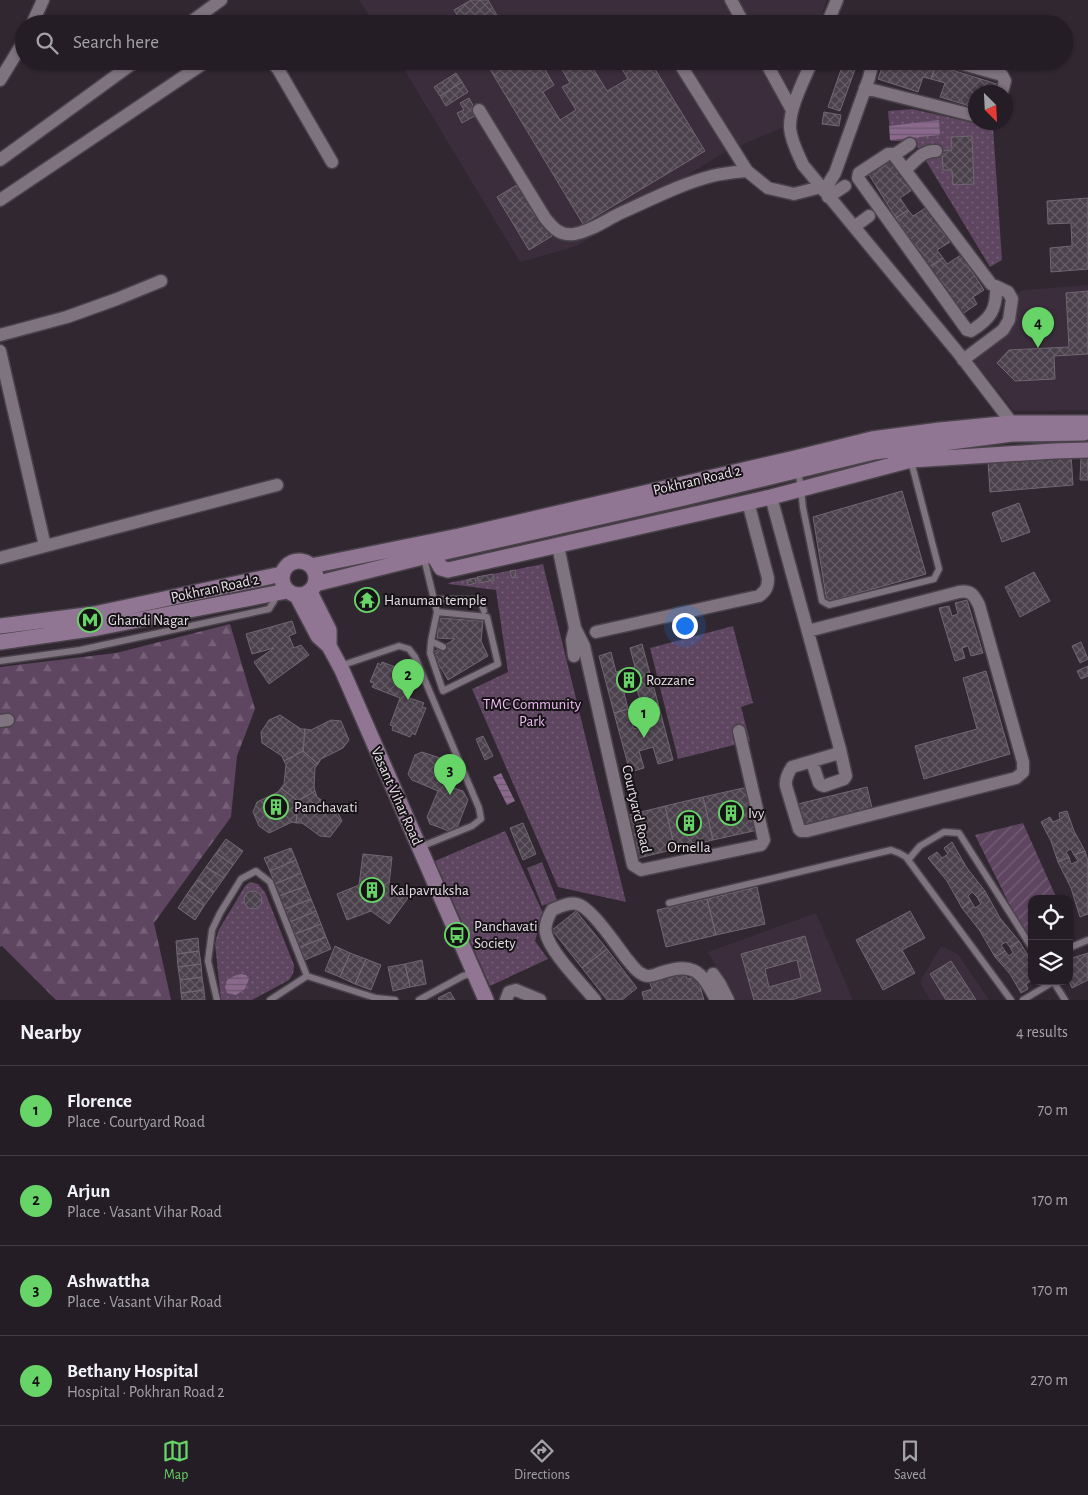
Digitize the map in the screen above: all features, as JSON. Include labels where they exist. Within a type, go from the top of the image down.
[{"type":"main road","name":"Pokhran Road 2","points":[[311,566],[797,464],[1012,429],[1088,423]]},
{"type":"main road","name":"Pokhran Road 2","points":[[1012,429],[1088,433]]},
{"type":"main road","points":[[428,556],[441,568],[448,570],[771,497],[911,460],[1088,450]]},
{"type":"main road","name":"Pokhran Road 2","points":[[0,626],[36,629],[97,628],[297,591],[428,556],[797,464]]},
{"type":"main road","points":[[301,561],[308,563],[316,574],[297,591],[282,583],[282,574],[288,565],[301,561]]},
{"type":"main road","name":"Pokhran Road 2","points":[[0,642],[36,629],[94,614],[282,574]]},
{"type":"main road","name":"Vasant Vihar Road","points":[[297,591],[318,636],[329,646],[340,666],[486,1000]]},
{"type":"street","points":[[36,15],[43,0]]},
{"type":"street","points":[[200,15],[221,0]]},
{"type":"street","points":[[731,0],[739,15]]},
{"type":"street","points":[[830,15],[836,0]]},
{"type":"street","points":[[0,80],[15,55]]},
{"type":"street","points":[[0,160],[124,70]]},
{"type":"street","points":[[0,200],[194,70]]},
{"type":"street","points":[[279,70],[332,162]]},
{"type":"street","points":[[684,70],[747,171],[768,188],[794,194],[824,192],[845,186]]},
{"type":"street","points":[[770,70],[792,110]]},
{"type":"street","points":[[808,70],[792,110],[790,128],[795,147],[803,165],[959,354],[1012,429]]},
{"type":"street","points":[[824,192],[834,176],[870,70]]},
{"type":"street","points":[[984,70],[1002,75],[1005,81],[1004,85]]},
{"type":"street","points":[[865,88],[968,114]]},
{"type":"street","points":[[479,110],[545,218],[553,228],[562,234],[573,234],[590,229],[617,214],[680,186],[714,176],[747,171]]},
{"type":"street","points":[[894,156],[910,144]]},
{"type":"street","points":[[911,171],[919,156],[930,151],[936,151]]},
{"type":"street","points":[[888,154],[893,154],[911,171],[950,230],[991,284],[1002,290],[996,299],[989,319],[971,332],[967,330],[858,178],[859,173],[888,154]]},
{"type":"street","points":[[854,227],[870,216]]},
{"type":"street","points":[[0,335],[67,317],[161,280]]},
{"type":"street","points":[[959,354],[1002,321],[1005,316],[1002,290]]},
{"type":"street","points":[[959,354],[967,338]]},
{"type":"street","points":[[0,351],[45,546]]},
{"type":"street","points":[[0,558],[277,485]]},
{"type":"street","points":[[771,497],[846,776],[844,779],[821,786],[812,762]]},
{"type":"street","points":[[596,632],[759,596],[765,592],[768,578],[748,502]]},
{"type":"street","name":"Courtyard Road","points":[[558,546],[575,628],[584,646],[633,865],[641,870],[761,845],[764,840],[739,731]]},
{"type":"street","points":[[808,631],[959,592],[966,591],[972,593],[979,605],[1023,762],[1023,772],[1016,778],[804,832],[799,829],[785,781],[792,767],[836,754],[840,749]]},
{"type":"street","points":[[574,656],[572,640],[575,628]]},
{"type":"street","points":[[595,1000],[552,948],[545,926],[552,910],[577,904],[584,907],[633,967],[643,975],[651,976],[679,967],[688,968],[702,976],[716,1000]]},
{"type":"street","points":[[713,974],[728,1000]]},
{"type":"street","points":[[506,1000],[509,992],[516,990],[540,1000]]},
{"type":"lane","points":[[797,464],[802,489],[803,508],[822,601],[829,605],[934,578],[939,569],[911,460]]},
{"type":"lane","points":[[428,556],[437,612],[430,653],[443,692],[498,664],[487,617],[437,612]]},
{"type":"lane","points":[[0,661],[80,650],[269,609],[274,602],[297,591]]},
{"type":"lane","points":[[434,599],[480,600],[484,611]]},
{"type":"lane","points":[[431,640],[443,647]]},
{"type":"lane","points":[[340,666],[399,646],[410,649],[415,657],[479,808],[481,819],[472,826],[419,848]]},
{"type":"lane","points":[[908,860],[920,846],[944,832],[959,833],[1028,942]]},
{"type":"lane","points":[[669,903],[891,850],[908,860],[1011,1000]]},
{"type":"lane","points":[[217,1000],[208,961],[212,930],[241,879],[256,870],[270,882],[307,976]]},
{"type":"lane","points":[[1073,946],[1088,940]]},
{"type":"lane","points":[[418,1000],[463,976],[474,973]]},
{"type":"lane","points":[[270,1000],[307,976]]},
{"type":"lane","points":[[307,976],[376,998],[395,1000]]},
{"type":"lane","points":[[1023,1000],[1048,985]]},
{"type":"lane","points":[[1055,985],[1065,1000]]},
{"type":"shaded area","points":[[359,0],[827,0],[821,15],[369,15]]},
{"type":"shaded area","points":[[404,70],[802,70],[781,128],[723,153],[577,246],[520,262]]},
{"type":"shaded area","points":[[939,120],[940,135],[890,140],[889,126]]},
{"type":"shaded area","points":[[1088,285],[1088,410],[1014,411],[972,359],[1004,337],[1010,326],[1016,294],[1023,290]]},
{"type":"shaded area","points":[[501,773],[515,801],[507,805],[493,777]]},
{"type":"shaded area","points":[[816,913],[853,1000],[735,1000],[708,952]]},
{"type":"shaded area","points":[[941,946],[958,954],[989,1000],[930,1000],[920,982]]},
{"type":"shaded area","points":[[241,974],[246,975],[249,979],[245,989],[236,995],[227,993],[225,987],[227,980]]},
{"type":"green space","points":[[912,109],[968,121],[968,130],[993,130],[1002,260],[990,267],[914,141],[891,141],[888,111]]},
{"type":"green space","name":"TMC Community Park","points":[[543,564],[626,902],[558,887],[472,689],[508,672],[496,590],[448,583]]},
{"type":"green space","points":[[230,624],[255,709],[237,756],[231,817],[154,923],[171,1000],[56,1000],[2,946],[0,947],[0,667],[116,653]]},
{"type":"green space","points":[[733,626],[753,703],[741,707],[750,741],[678,759],[650,648]]},
{"type":"green space","points":[[1023,823],[1055,895],[1028,895],[1028,941],[1027,940],[975,835]]},
{"type":"green space","points":[[505,831],[543,913],[535,941],[548,959],[490,986],[435,861]]},
{"type":"green space","points":[[542,862],[557,900],[542,906],[527,868]]},
{"type":"green space","points":[[250,882],[258,884],[265,892],[294,965],[293,972],[289,980],[252,1000],[221,1000],[215,944],[218,931],[245,886]]},
{"type":"building","points":[[471,0],[488,0],[497,15],[457,15],[454,10]]},
{"type":"building","points":[[490,70],[545,70],[554,85],[543,92],[560,120],[576,110],[562,87],[570,83],[562,70],[594,70],[607,91],[628,79],[622,70],[656,70],[705,151],[583,224]]},
{"type":"building","points":[[841,70],[855,70],[840,111],[828,107]]},
{"type":"building","points":[[881,70],[934,70],[931,79],[923,77],[918,92],[878,79]]},
{"type":"building","points":[[934,70],[952,70],[997,84],[968,85],[968,106],[940,97],[945,83],[931,79]]},
{"type":"building","points":[[456,73],[462,82],[440,96],[434,87]]},
{"type":"building","points":[[462,82],[468,92],[446,106],[440,96]]},
{"type":"building","points":[[469,98],[478,114],[462,123],[457,113],[464,110],[460,103]]},
{"type":"building","points":[[824,112],[841,115],[839,126],[822,124]]},
{"type":"building","points":[[972,136],[974,184],[953,185],[952,170],[943,170],[942,151],[952,150],[951,137]]},
{"type":"building","points":[[888,157],[912,190],[900,198],[908,210],[896,218],[866,170]]},
{"type":"building","points":[[520,183],[552,236],[529,250],[497,197]]},
{"type":"building","points":[[1088,198],[1088,269],[1051,272],[1050,248],[1072,246],[1071,223],[1048,224],[1047,201]]},
{"type":"building","points":[[927,207],[950,242],[937,250],[943,258],[929,267],[896,218],[908,210],[913,216]]},
{"type":"building","points":[[961,255],[984,290],[973,297],[977,304],[961,315],[929,267],[943,258],[947,264]]},
{"type":"building","points":[[1088,291],[1088,354],[1054,356],[1055,379],[1015,381],[997,363],[1009,350],[1069,347],[1066,293]]},
{"type":"building","points":[[1071,454],[1073,485],[990,492],[988,461]]},
{"type":"building","points":[[1081,456],[1088,456],[1088,480],[1080,480]]},
{"type":"building","points":[[902,491],[926,574],[827,602],[813,517]]},
{"type":"building","points":[[1019,503],[1030,532],[1002,542],[992,513]]},
{"type":"building","points":[[515,570],[516,577],[512,578],[510,571]]},
{"type":"building","points":[[1034,572],[1050,601],[1020,617],[1005,587]]},
{"type":"building","points":[[493,574],[494,580],[479,583],[477,577]]},
{"type":"building","points":[[475,578],[476,583],[468,585],[467,580]]},
{"type":"building","name":"Hanuman temple","points":[[373,589],[379,603],[361,611],[355,596]]},
{"type":"building","points":[[967,600],[983,653],[971,656],[968,646],[962,648],[965,658],[955,661],[939,608],[949,606],[952,616],[958,614],[955,603]]},
{"type":"building","points":[[439,618],[483,621],[481,641],[488,656],[448,680],[432,653],[455,639],[437,638]]},
{"type":"building","points":[[292,621],[296,633],[289,636],[294,648],[301,645],[309,655],[269,684],[254,662],[274,648],[252,654],[246,634]]},
{"type":"building","points":[[1081,642],[1088,659],[1080,663],[1072,646]]},
{"type":"building","name":"Rozzane","points":[[642,644],[658,703],[642,707],[637,689],[624,693],[628,709],[614,713],[599,656],[611,652],[616,672],[635,667],[630,648]]},
{"type":"building","points":[[382,662],[409,672],[408,675],[412,677],[405,693],[407,697],[424,703],[422,707],[426,708],[415,735],[412,733],[410,737],[392,730],[393,726],[390,725],[400,698],[372,687],[374,683],[370,682],[378,663],[381,665]]},
{"type":"building","points":[[1088,666],[1088,676],[1081,679],[1077,671]]},
{"type":"building","points":[[986,671],[1010,754],[924,779],[915,746],[977,729],[963,678]]},
{"type":"building","points":[[658,703],[673,760],[658,764],[653,747],[639,751],[644,768],[630,772],[614,713],[628,709],[634,729],[647,725],[642,707]]},
{"type":"building","name":"Panchavati","points":[[280,715],[301,729],[305,729],[303,751],[284,761],[282,756],[262,743],[261,732],[269,720]]},
{"type":"building","name":"Panchavati","points":[[331,720],[341,721],[349,740],[343,748],[321,759],[318,764],[303,751],[305,729],[311,730]]},
{"type":"building","points":[[483,736],[493,756],[485,760],[476,739]]},
{"type":"building","name":"Panchavati","points":[[303,751],[318,764],[315,768],[315,791],[298,801],[281,788],[284,784],[286,765],[284,761]]},
{"type":"building","points":[[422,752],[449,761],[453,768],[447,786],[463,791],[468,800],[457,828],[449,831],[430,824],[427,817],[438,791],[412,780],[408,774],[415,755]]},
{"type":"building","name":"Ivy","points":[[748,787],[758,830],[713,840],[703,797]]},
{"type":"building","points":[[867,787],[873,812],[805,829],[798,804]]},
{"type":"building","name":"Panchavati","points":[[281,788],[298,801],[296,823],[292,822],[269,833],[259,826],[253,812],[257,802],[278,792]]},
{"type":"building","name":"Panchavati","points":[[315,791],[317,797],[337,811],[342,821],[330,837],[320,836],[302,823],[296,823],[298,801]]},
{"type":"building","name":"Ornella","points":[[703,797],[713,840],[675,849],[665,806]]},
{"type":"building","points":[[665,806],[675,849],[635,859],[625,816]]},
{"type":"building","points":[[1067,811],[1074,831],[1085,851],[1074,855],[1071,849],[1066,852],[1069,857],[1058,862],[1051,841],[1041,822],[1050,817],[1053,822],[1060,819],[1059,813]]},
{"type":"building","points":[[523,823],[536,854],[523,860],[510,828]]},
{"type":"building","points":[[226,839],[243,851],[233,865],[216,853]]},
{"type":"building","points":[[952,842],[967,868],[985,891],[977,897],[972,892],[968,896],[971,901],[962,908],[947,881],[928,858],[937,852],[942,858],[948,854],[944,848]]},
{"type":"building","points":[[291,848],[296,860],[270,871],[264,858]]},
{"type":"building","points":[[1085,851],[1088,861],[1088,914],[1080,917],[1071,888],[1058,862],[1069,857],[1071,864],[1078,861],[1074,855]]},
{"type":"building","points":[[216,853],[233,865],[224,878],[206,867]]},
{"type":"building","name":"Kalpavruksha","points":[[363,854],[392,857],[389,885],[408,898],[389,924],[371,911],[347,920],[337,894],[359,885]]},
{"type":"building","points":[[296,860],[301,873],[275,884],[270,871]]},
{"type":"building","points":[[206,867],[224,878],[214,892],[197,880]]},
{"type":"building","points":[[301,873],[306,886],[279,896],[275,884]]},
{"type":"building","points":[[197,880],[214,892],[204,906],[187,894]]},
{"type":"building","points":[[306,886],[311,899],[285,909],[279,896]]},
{"type":"building","points":[[757,887],[765,924],[716,935],[707,899]]},
{"type":"building","points":[[253,891],[259,894],[262,900],[259,906],[253,909],[247,906],[244,900],[247,894]]},
{"type":"building","points":[[985,891],[1000,918],[1019,941],[1010,947],[1006,942],[1001,945],[1005,951],[995,957],[980,931],[962,908],[971,901],[975,908],[981,904],[977,897]]},
{"type":"building","points":[[187,894],[204,906],[195,920],[178,908]]},
{"type":"building","points":[[311,899],[316,911],[290,922],[285,909]]},
{"type":"building","points":[[707,899],[716,935],[666,947],[657,910]]},
{"type":"building","points":[[316,911],[321,924],[295,934],[290,922]]},
{"type":"building","points":[[576,911],[607,949],[582,968],[552,930]]},
{"type":"building","points":[[910,911],[925,938],[902,950],[915,973],[883,990],[856,940]]},
{"type":"building","points":[[321,924],[326,937],[300,947],[295,934]]},
{"type":"building","points":[[805,936],[821,991],[791,1000],[754,1000],[741,954]],"holes":[[[797,960],[801,978],[769,987],[765,969]]]},
{"type":"building","points":[[326,937],[331,949],[305,960],[300,947]]},
{"type":"building","points":[[198,938],[199,951],[177,954],[176,941]]},
{"type":"building","points":[[1019,941],[1028,956],[1028,983],[1026,984],[1028,989],[1021,993],[1010,974],[995,957],[1005,951],[1009,956],[1013,953],[1010,947]]},
{"type":"building","points":[[335,946],[350,953],[340,977],[325,971]]},
{"type":"building","points":[[607,949],[637,988],[622,1000],[607,1000],[582,968]]},
{"type":"building","points":[[199,951],[201,964],[178,967],[177,954]]},
{"type":"building","points":[[350,953],[366,959],[355,984],[340,977]]},
{"type":"building","points":[[1088,953],[1088,980],[1072,988],[1071,985],[1073,985],[1073,958]]},
{"type":"building","points":[[366,959],[381,965],[371,990],[355,984]]},
{"type":"building","points":[[422,960],[426,984],[410,987],[405,964]]},
{"type":"building","points":[[951,961],[976,1000],[946,1000],[930,974]]},
{"type":"building","points":[[201,964],[202,977],[180,980],[178,967]]},
{"type":"building","points":[[405,964],[410,987],[393,991],[388,967]]},
{"type":"building","points":[[686,972],[687,979],[697,976],[704,1000],[644,1000],[642,992],[652,989],[650,983]]},
{"type":"building","points":[[202,977],[204,990],[181,993],[180,980]]},
{"type":"building","points":[[204,990],[205,1000],[182,1000],[181,993]]},
{"type":"building","points":[[450,992],[455,1000],[439,1000],[438,998]]},
{"type":"place","name":"Bethany Hospital","points":[[1038,348]]},
{"type":"place","name":"Hanuman temple","points":[[367,600]]},
{"type":"place","name":"Ghandi Nagar","points":[[90,620]]},
{"type":"place","name":"Rozzane","points":[[629,680]]},
{"type":"place","name":"Arjun","points":[[408,700]]},
{"type":"place","name":"Florence","points":[[644,738]]},
{"type":"place","name":"Ashwattha","points":[[450,795]]},
{"type":"place","name":"Panchavati","points":[[276,807]]},
{"type":"place","name":"Ivy","points":[[731,813]]},
{"type":"place","name":"Ornella","points":[[689,823]]},
{"type":"place","name":"Kalpavruksha","points":[[372,890]]},
{"type":"place","name":"Panchavati Society","points":[[457,935]]}]
